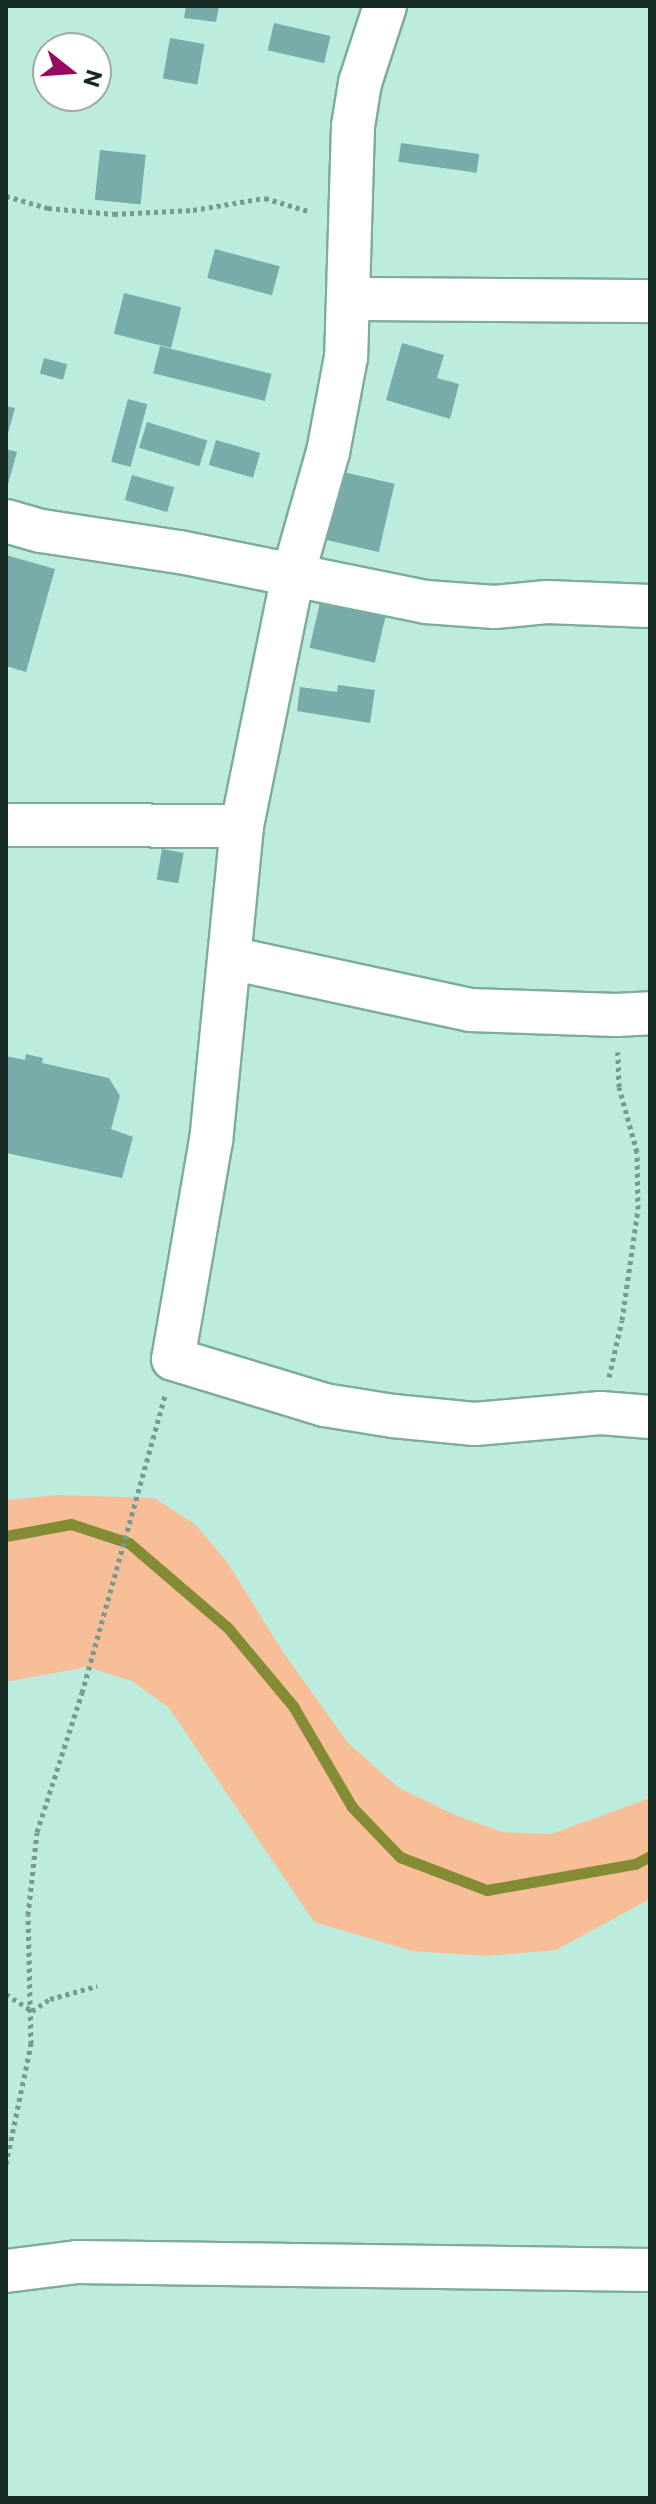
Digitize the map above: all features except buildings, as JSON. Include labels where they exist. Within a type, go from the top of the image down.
[{"type":"street","points":[[385,6],[360,83],[353,126],[351,299],[346,357],[328,452],[293,575],[242,826],[211,1140],[173,1359],[324,1405],[393,1416],[475,1424],[601,1413],[650,1417]]},
{"type":"street","points":[[351,299],[650,301]]},
{"type":"street","points":[[6,521],[42,531],[180,552],[426,602],[495,607],[547,602],[650,606]]},
{"type":"street","points":[[6,825],[242,826]]},
{"type":"street","points":[[230,958],[470,1010],[633,1014]]},
{"type":"street","points":[[6,2271],[77,2262],[650,2270]]},
{"type":"path","points":[[6,196],[48,208],[114,214],[193,210],[265,198],[350,225]]},
{"type":"path","points":[[601,1413],[622,1320],[638,1209],[637,1152],[619,1087],[633,1014]]},
{"type":"path","points":[[6,2164],[23,2092],[32,2011],[28,1915],[37,1832],[82,1693],[173,1359]]},
{"type":"path","points":[[32,2011],[50,1999],[97,1986]]},
{"type":"path","points":[[6,1994],[32,2011]]},
{"type":"shaded area","points":[[56,1495],[154,1498],[195,1524],[227,1562],[283,1652],[348,1743],[399,1788],[455,1815],[502,1832],[551,1834],[650,1798],[650,1899],[556,1950],[487,1956],[412,1951],[314,1922],[169,1708],[132,1681],[87,1667],[6,1682],[6,1500]]},
{"type":"waterway","points":[[6,1536],[71,1524],[129,1543],[228,1628],[293,1706],[352,1807],[400,1857],[487,1890],[635,1864],[650,1856]]}]
